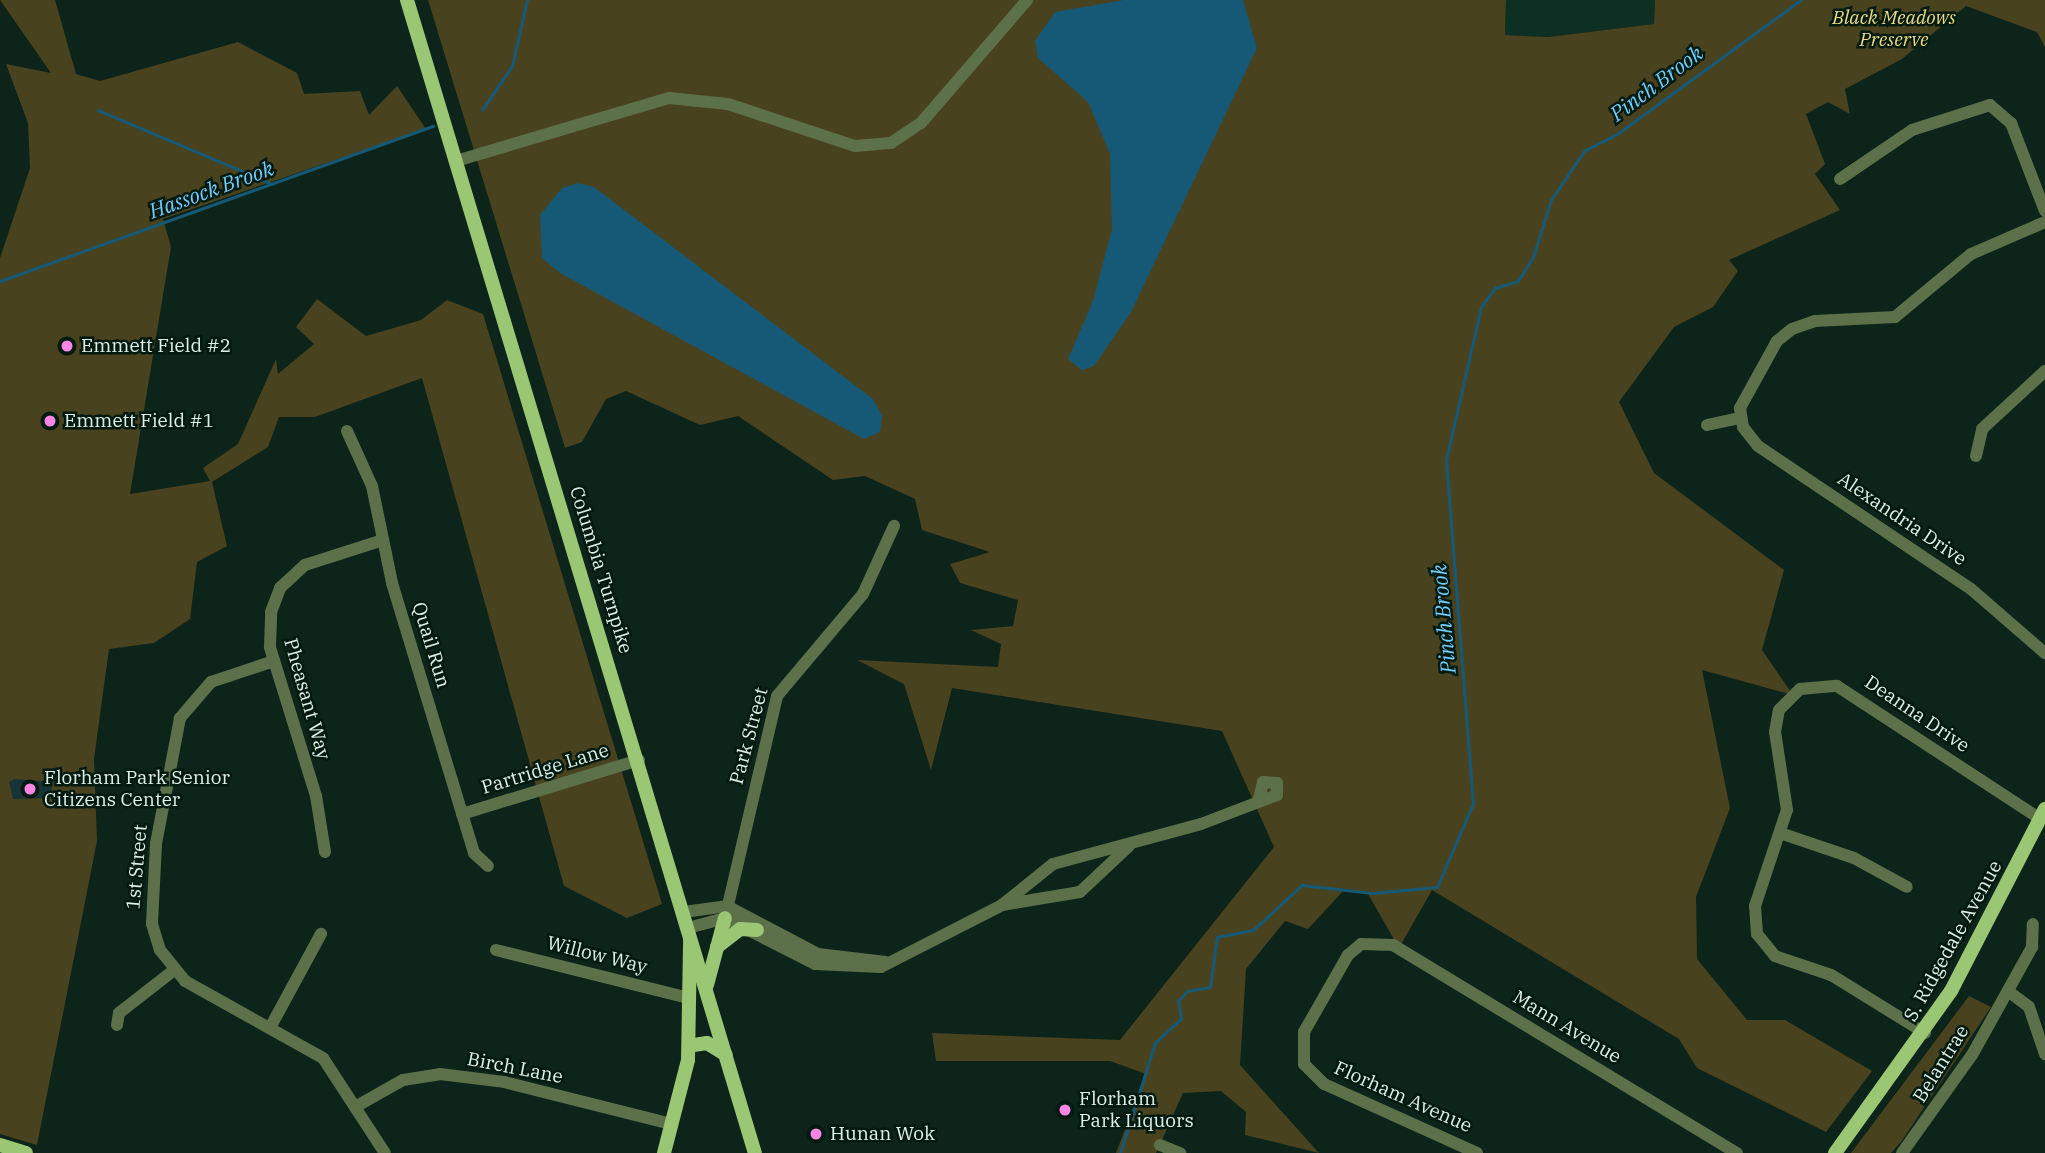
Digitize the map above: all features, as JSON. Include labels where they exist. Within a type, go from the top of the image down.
[{"type":"main road","name":"Columbia Turnpike","points":[[407,0],[639,760],[755,1153]]},
{"type":"main road","name":"S. Ridgedale Avenue","points":[[1835,1153],[1925,1033],[2043,814]]},
{"type":"main road","points":[[706,987],[726,912]]},
{"type":"main road","points":[[716,948],[740,929],[757,929]]},
{"type":"main road","points":[[688,1060],[689,931]]},
{"type":"main road","points":[[664,1153],[694,1045],[696,1012],[689,998]]},
{"type":"main road","points":[[694,1045],[706,1043],[726,1055]]},
{"type":"main road","points":[[0,1145],[26,1153]]},
{"type":"street","points":[[456,161],[669,98],[727,104],[855,146],[891,143],[921,123],[1027,0]]},
{"type":"street","points":[[1840,179],[1912,130],[1990,105],[2011,123],[2045,211]]},
{"type":"street","points":[[1707,425],[1740,418],[1745,390],[1792,329],[1815,321],[1895,317],[1971,254],[2045,222]]},
{"type":"street","points":[[1976,456],[1982,429],[2045,372]]},
{"type":"street","name":"Alexandria Drive","points":[[1740,418],[1758,446],[1971,589],[2045,653]]},
{"type":"street","name":"Quail Run","points":[[347,431],[372,486],[383,540],[474,853],[488,866]]},
{"type":"street","name":"Park Street","points":[[726,912],[782,686],[848,617],[894,526]]},
{"type":"street","name":"Pheasant Way","points":[[325,852],[316,796],[274,661],[271,612],[287,579],[317,559],[383,540]]},
{"type":"street","name":"1st Street","points":[[174,970],[155,937],[151,911],[156,844],[177,726],[192,698],[211,682],[274,661]]},
{"type":"street","name":"Deanna Drive","points":[[1925,1033],[1831,975],[1778,958],[1764,946],[1755,906],[1780,833],[1787,801],[1776,718],[1791,695],[1818,684],[1846,689],[2043,814]]},
{"type":"street","name":"Partridge Lane","points":[[462,814],[639,760]]},
{"type":"street","points":[[726,912],[815,964],[873,968],[1002,905],[1052,864],[1130,846],[1259,800]]},
{"type":"street","points":[[1780,833],[1854,858],[1907,887]]},
{"type":"street","points":[[1002,905],[1080,892],[1130,846]]},
{"type":"street","points":[[684,912],[726,912],[818,954],[886,962]]},
{"type":"street","points":[[689,931],[726,912]]},
{"type":"street","name":"Belantrae","points":[[1902,1153],[2008,991],[2032,947],[2033,924]]},
{"type":"street","points":[[271,1026],[321,934]]},
{"type":"street","name":"Florham Avenue","points":[[1375,941],[1348,955],[1304,1031],[1304,1064],[1324,1084],[1477,1153]]},
{"type":"street","name":"Mann Avenue","points":[[1375,941],[1393,945],[1737,1153]]},
{"type":"street","name":"Willow Way","points":[[496,950],[689,998]]},
{"type":"street","points":[[117,1025],[119,1013],[174,970],[314,1050],[385,1153]]},
{"type":"street","points":[[2008,991],[2029,1007],[2045,1054]]},
{"type":"street","name":"Birch Lane","points":[[355,1107],[403,1080],[440,1074],[504,1082],[671,1124]]},
{"type":"street","points":[[1160,1145],[1180,1153]]},
{"type":"shaded area","points":[[1506,0],[1655,0],[1654,24],[1548,37],[1505,35]]},
{"type":"green space","points":[[0,0],[55,0],[76,74],[100,81],[238,42],[297,73],[304,94],[360,91],[369,115],[397,86],[426,129],[163,219],[171,247],[130,494],[210,481],[203,468],[238,444],[276,359],[278,374],[314,344],[296,327],[317,299],[366,336],[421,320],[447,300],[483,314],[662,904],[627,918],[564,886],[422,378],[315,417],[279,417],[268,447],[212,482],[227,546],[197,562],[190,619],[154,643],[109,649],[94,759],[97,841],[37,1145],[0,1134],[0,258],[30,168],[28,123],[6,64],[51,73]]},
{"type":"green space","name":"Black Meadows Preserve","points":[[428,0],[1506,0],[1505,35],[1548,37],[1654,24],[1655,0],[2045,0],[2045,47],[2037,32],[1966,6],[1902,59],[1845,89],[1850,114],[1828,102],[1806,114],[1825,164],[1815,174],[1840,210],[1729,260],[1738,271],[1713,307],[1674,327],[1619,402],[1654,473],[1784,570],[1762,650],[1793,695],[1702,670],[1730,808],[1696,897],[1697,959],[1747,1020],[1785,1020],[1872,1071],[1826,1132],[1697,1068],[1679,1039],[1432,890],[1399,948],[1368,894],[1344,890],[1308,929],[1285,921],[1246,969],[1240,1065],[1319,1153],[1245,1135],[1246,1112],[1221,1091],[1183,1093],[1156,1153],[1116,1153],[1146,1074],[1110,1061],[936,1061],[932,1033],[1120,1040],[1274,847],[1222,731],[952,688],[931,770],[904,684],[857,660],[998,667],[1001,644],[971,630],[1013,626],[1018,600],[960,583],[950,564],[990,552],[922,530],[915,499],[865,476],[833,480],[738,416],[700,425],[626,391],[606,399],[582,442],[565,448]]},
{"type":"green space","points":[[1969,996],[1991,1007],[1901,1142],[1891,1153],[1851,1153]]},
{"type":"water","points":[[1124,0],[1243,0],[1257,48],[1131,312],[1094,366],[1082,370],[1068,359],[1093,301],[1112,229],[1110,154],[1088,102],[1038,58],[1035,41],[1055,12]]},
{"type":"water","points":[[578,183],[594,187],[873,399],[882,416],[880,432],[864,439],[560,273],[542,258],[540,215],[562,188]]},
{"type":"building","name":"Florham Park Senior Citizens Center","points":[[14,779],[52,782],[51,798],[13,799],[9,782]]},
{"type":"waterway","name":"Hassock Brook","points":[[482,110],[512,66],[527,0]]},
{"type":"waterway","name":"Pinch Brook","points":[[1120,1153],[1155,1043],[1181,1019],[1178,1001],[1187,991],[1210,987],[1217,937],[1253,930],[1302,885],[1372,893],[1437,887],[1473,804],[1446,460],[1481,307],[1495,288],[1518,281],[1533,257],[1551,200],[1584,151],[1617,134],[1801,0]]},
{"type":"waterway","points":[[98,110],[272,184]]},
{"type":"waterway","name":"Hassock Brook","points":[[0,281],[433,126]]},
{"type":"place","name":"Emmett Field #2","points":[[67,346]]},
{"type":"place","name":"Emmett Field #1","points":[[50,421]]},
{"type":"place","name":"Florham Park Senior Citizens Center","points":[[30,789]]},
{"type":"place","name":"Florham Park Liquors","points":[[1065,1110]]},
{"type":"place","name":"Hunan Wok","points":[[816,1134]]}]
